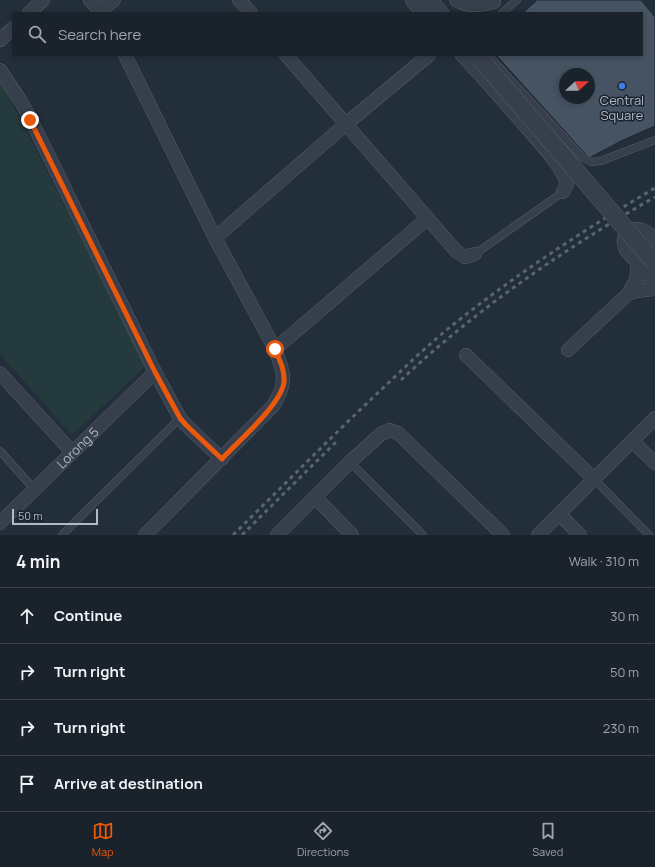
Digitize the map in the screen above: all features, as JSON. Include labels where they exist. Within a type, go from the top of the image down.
[{"type":"street","points":[[30,12],[43,0]]},
{"type":"street","points":[[90,0],[101,12],[114,0]]},
{"type":"street","points":[[240,0],[250,12]]},
{"type":"street","points":[[414,0],[424,12]]},
{"type":"street","points":[[428,0],[439,12]]},
{"type":"street","points":[[450,0],[459,12]]},
{"type":"street","points":[[456,0],[470,5],[499,8]]},
{"type":"street","points":[[486,12],[499,8]]},
{"type":"street","points":[[0,40],[12,29]]},
{"type":"street","points":[[125,56],[215,238],[275,349],[282,367],[284,381],[281,394],[273,406],[145,535]]},
{"type":"street","points":[[287,56],[461,255],[465,257],[475,254]]},
{"type":"street","points":[[215,238],[346,124],[428,56]]},
{"type":"street","points":[[463,56],[506,103],[552,158],[564,176],[567,184],[562,192]]},
{"type":"street","points":[[478,56],[655,263]]},
{"type":"street","points":[[0,70],[20,100],[155,372],[180,418],[222,459]]},
{"type":"street","points":[[275,349],[428,218]]},
{"type":"street","points":[[655,240],[644,230],[638,229],[628,232],[624,236],[623,244],[655,284]]},
{"type":"street","points":[[568,350],[628,294],[636,280],[638,264]]},
{"type":"street","points":[[628,294],[636,291],[655,289]]},
{"type":"street","points":[[466,355],[594,479]]},
{"type":"street","name":"Lorong 5","points":[[0,523],[155,372]]},
{"type":"street","points":[[0,373],[72,452]]},
{"type":"street","points":[[538,535],[655,418]]},
{"type":"street","points":[[277,535],[350,462],[381,434],[390,430],[398,433],[503,535]]},
{"type":"street","points":[[632,440],[655,464]]},
{"type":"street","points":[[315,497],[352,535]]},
{"type":"street","points":[[559,514],[580,535]]},
{"type":"lane","points":[[499,8],[517,0]]},
{"type":"lane","points":[[489,56],[583,158],[591,162],[601,161],[655,140]]},
{"type":"lane","points":[[475,254],[562,192]]},
{"type":"lane","points":[[62,535],[180,418]]},
{"type":"lane","points":[[0,451],[34,489]]},
{"type":"lane","points":[[350,462],[423,535]]},
{"type":"lane","points":[[594,479],[650,535]]},
{"type":"green space","points":[[0,79],[146,366],[72,435],[0,354]]},
{"type":"building","name":"Central Square","points":[[537,0],[641,0],[655,17],[655,126],[621,141],[589,158],[497,56],[643,56],[643,12],[524,12]]},
{"type":"railway","points":[[233,535],[363,407],[420,353],[449,328],[506,284],[604,219],[655,188]]},
{"type":"railway","points":[[401,380],[460,328],[491,304],[588,237],[655,197]]},
{"type":"railway","points":[[242,535],[336,442]]},
{"type":"place","name":"Central Square","points":[[622,86]]},
{"type":"route","points":[[30,120],[155,372],[180,418],[222,459],[273,406],[281,394],[284,381],[282,367],[275,349]]}]
